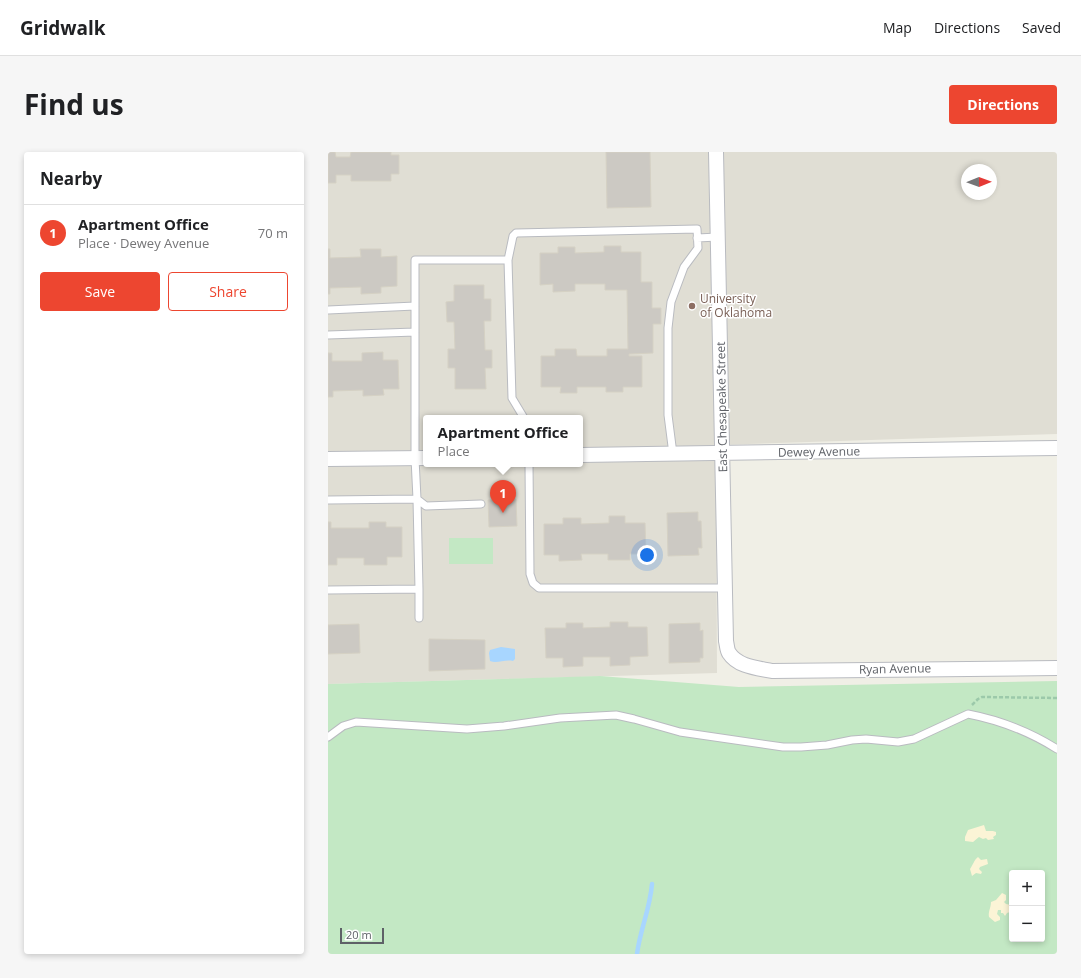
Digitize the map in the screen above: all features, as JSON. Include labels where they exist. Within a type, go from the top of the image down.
[{"type":"street","name":"East Chesapeake Street","points":[[716,152],[726,641],[729,652],[735,659]]},
{"type":"street","name":"Dewey Avenue","points":[[583,456],[1057,448]]},
{"type":"street","points":[[328,459],[420,458]]},
{"type":"street","name":"Ryan Avenue","points":[[735,659],[743,664],[772,671],[1057,668]]},
{"type":"lane","points":[[522,415],[512,398],[508,260],[513,236],[516,233],[696,229],[698,248],[684,266],[671,302],[668,328],[668,415],[673,454]]},
{"type":"lane","points":[[697,238],[718,237]]},
{"type":"lane","points":[[419,618],[417,499],[420,458],[415,332],[415,260],[508,260]]},
{"type":"lane","points":[[328,310],[415,306]]},
{"type":"lane","points":[[328,335],[415,332]]},
{"type":"lane","points":[[529,467],[530,574],[533,583],[539,588],[725,588]]},
{"type":"lane","points":[[328,500],[417,499],[426,506],[481,504]]},
{"type":"lane","points":[[328,590],[419,588]]},
{"type":"lane","points":[[328,737],[344,726],[356,722],[467,729],[504,726],[560,718],[616,715],[680,732],[783,747],[801,747],[866,739],[898,742],[906,741],[914,739],[968,714],[1018,729],[1057,749]]},
{"type":"path","points":[[968,714],[973,703],[982,697],[1057,698]]},
{"type":"shaded area","name":"University of Oklahoma","points":[[328,152],[1057,152],[1057,434],[716,445],[717,673],[328,684]]},
{"type":"green space","points":[[449,538],[493,538],[493,564],[449,564]]},
{"type":"green space","points":[[600,676],[739,687],[1057,681],[1057,954],[328,954],[328,684]]},
{"type":"sand","points":[[984,825],[986,831],[996,832],[996,835],[993,837],[994,839],[988,840],[986,838],[983,839],[979,837],[973,842],[965,841],[968,830]]},
{"type":"sand","points":[[978,857],[981,860],[987,859],[988,864],[980,867],[979,869],[982,872],[981,874],[976,873],[972,876],[970,869]]},
{"type":"sand","points":[[1002,893],[1006,895],[1006,900],[1004,902],[1009,905],[1009,912],[1005,916],[1001,913],[1001,910],[998,910],[997,914],[1000,917],[1000,920],[995,922],[989,917],[989,913],[991,902],[996,900]]},
{"type":"water","points":[[501,647],[515,649],[515,659],[513,661],[490,661],[490,650]]},
{"type":"building","points":[[328,152],[335,152],[336,157],[350,157],[351,152],[391,152],[391,155],[399,155],[399,174],[391,174],[391,181],[351,181],[351,175],[336,175],[336,183],[328,183]]},
{"type":"building","points":[[606,152],[650,152],[651,207],[607,208]]},
{"type":"building","points":[[604,246],[621,246],[621,252],[641,252],[641,282],[652,282],[652,308],[661,308],[661,324],[653,324],[653,353],[629,354],[629,356],[642,356],[642,387],[623,387],[623,392],[606,392],[606,387],[577,387],[577,393],[560,393],[561,387],[541,387],[541,356],[555,356],[555,349],[576,349],[577,356],[607,356],[607,349],[628,349],[627,290],[605,290],[605,284],[575,284],[575,291],[553,292],[553,284],[540,285],[540,253],[558,253],[558,247],[575,247],[575,253],[604,252]]},
{"type":"building","points":[[328,249],[330,249],[330,258],[361,257],[360,249],[381,249],[381,257],[397,256],[397,286],[381,287],[381,293],[361,294],[361,287],[330,288],[330,294],[328,294]]},
{"type":"building","points":[[454,285],[484,285],[484,299],[491,299],[491,321],[484,321],[485,350],[492,350],[492,368],[485,368],[486,389],[455,389],[455,368],[448,368],[448,349],[455,349],[454,322],[447,322],[446,302],[454,301]]},
{"type":"building","points":[[383,352],[383,360],[398,360],[399,389],[383,389],[384,395],[363,396],[363,390],[333,391],[333,397],[328,397],[328,353],[332,353],[332,361],[362,361],[362,353]]},
{"type":"building","points":[[516,499],[517,526],[489,527],[488,500]]},
{"type":"building","points":[[698,512],[698,521],[701,521],[702,548],[698,548],[699,555],[668,556],[667,513]]},
{"type":"building","points":[[609,516],[625,516],[625,523],[645,523],[646,554],[630,554],[630,560],[608,560],[608,554],[581,554],[582,560],[559,561],[559,555],[544,555],[544,524],[563,524],[563,518],[581,518],[581,524],[609,523]]},
{"type":"building","points":[[328,522],[331,522],[331,528],[369,528],[369,522],[386,522],[386,527],[402,527],[402,557],[387,557],[387,565],[364,565],[364,558],[337,558],[337,565],[328,565]]},
{"type":"building","points":[[610,622],[628,622],[628,627],[647,627],[648,656],[630,657],[630,665],[610,666],[610,657],[583,657],[583,666],[563,667],[563,658],[546,658],[545,628],[566,628],[566,623],[583,623],[583,628],[610,627]]},
{"type":"building","points":[[700,623],[700,631],[703,630],[703,658],[700,658],[700,662],[669,663],[669,624]]},
{"type":"building","points":[[359,624],[360,653],[328,654],[328,625]]},
{"type":"building","points":[[429,639],[485,640],[485,669],[429,671]]},
{"type":"waterway","points":[[637,954],[652,884]]},
{"type":"place","name":"University of Oklahoma","points":[[692,306]]},
{"type":"place","name":"Apartment Office","points":[[503,513]]}]
